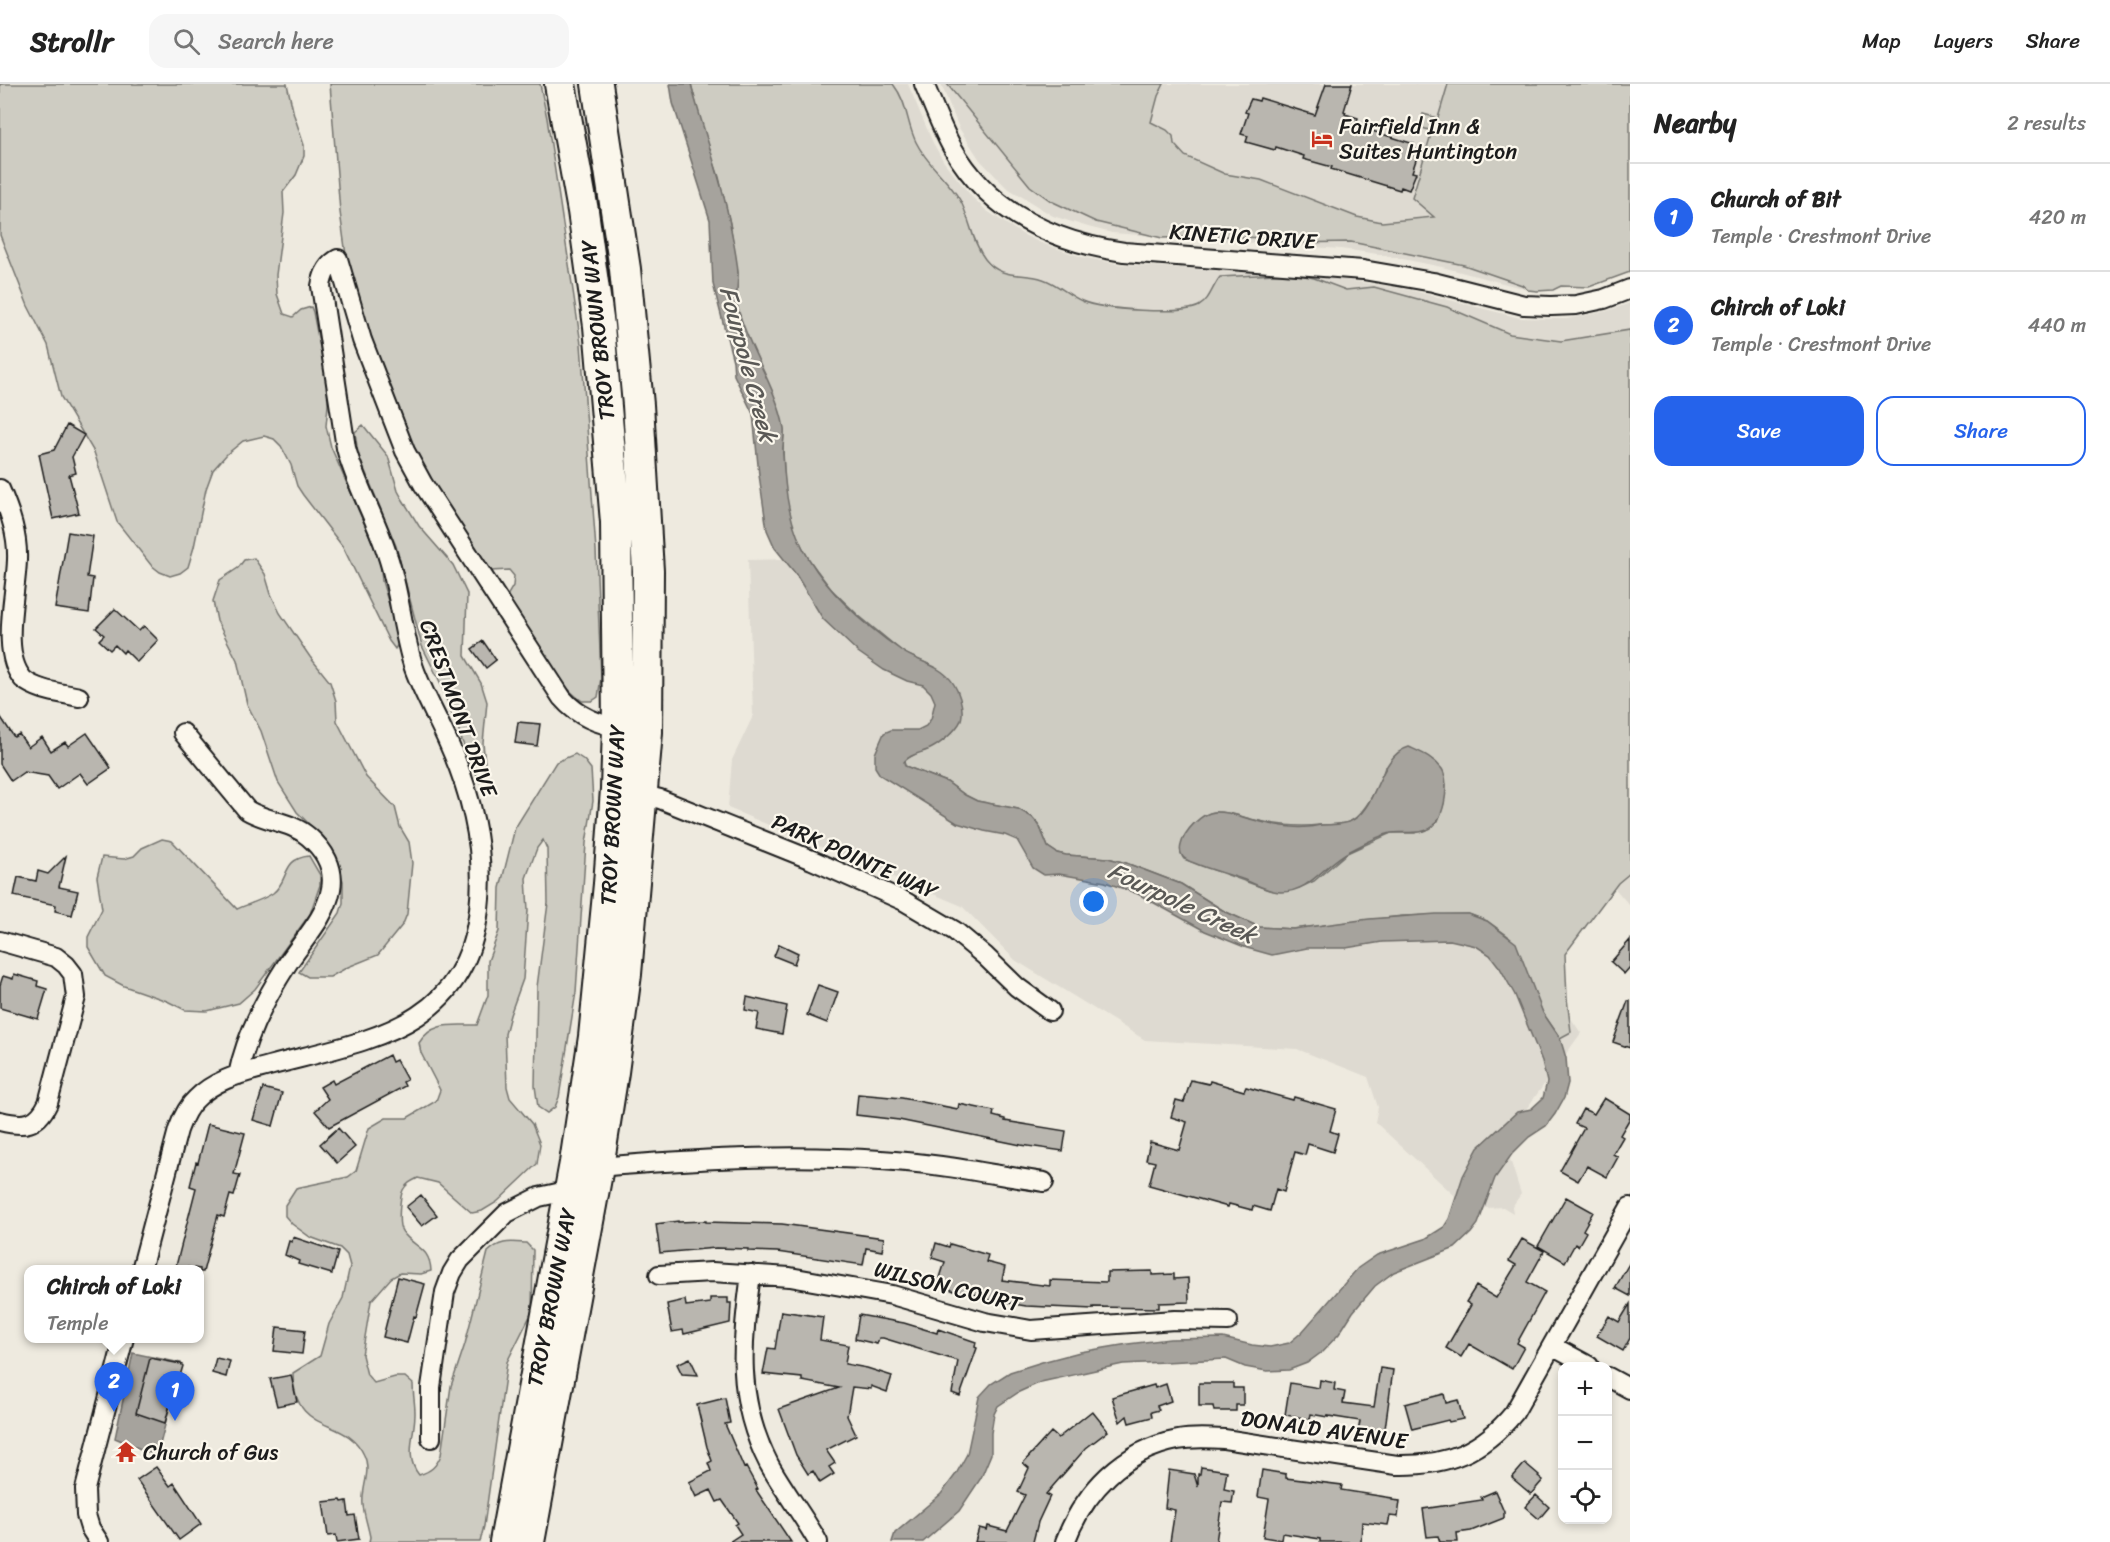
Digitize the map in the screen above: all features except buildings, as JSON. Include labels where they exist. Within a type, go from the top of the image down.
[{"type":"main road","name":"TROY BROWN WAY","points":[[529,1542],[598,1167],[626,975],[629,791],[618,728],[616,522],[602,361],[583,211],[560,84]]},
{"type":"main road","name":"TROY BROWN WAY","points":[[505,1542],[571,1190],[594,1037],[609,884],[629,791],[647,732],[648,571],[638,405],[625,269],[597,84]]},
{"type":"street","name":"KINETIC DRIVE","points":[[924,84],[953,149],[986,190],[1023,219],[1044,231],[1068,240],[1096,248],[1124,252],[1363,270],[1433,282],[1524,305],[1576,305],[1630,290]]},
{"type":"street","name":"CRESTMONT DRIVE","points":[[142,1265],[182,1119],[195,1099],[205,1091],[238,1075],[370,1039],[406,1024],[432,1004],[457,977],[472,945],[479,909],[482,881],[480,855],[469,800],[456,760],[414,667],[390,561],[352,470],[346,448],[321,286],[325,271],[332,262],[338,259],[362,340],[405,451],[423,484],[562,698],[586,718],[618,728],[647,732]]},
{"type":"street","points":[[0,489],[13,523],[17,559],[7,634],[8,658],[17,673],[29,683],[79,697]]},
{"type":"street","points":[[183,733],[247,810],[294,827],[308,835],[328,859],[332,874],[332,887],[322,915],[286,966],[256,1020],[245,1043],[238,1075]]},
{"type":"street","name":"PARK POINTE WAY","points":[[629,791],[660,799],[812,860],[912,906],[955,931],[1017,987],[1050,1011]]},
{"type":"street","points":[[0,941],[56,957],[73,974],[76,997],[48,1103],[43,1114],[28,1124],[0,1121]]},
{"type":"street","points":[[598,1167],[692,1159],[829,1158],[944,1166],[1044,1182]]},
{"type":"street","points":[[431,1438],[432,1388],[446,1292],[452,1274],[460,1260],[507,1213],[539,1197],[571,1190]]},
{"type":"street","name":"DONALD AVENUE","points":[[1065,1542],[1073,1521],[1099,1484],[1117,1467],[1156,1445],[1179,1439],[1201,1437],[1224,1439],[1397,1465],[1419,1466],[1439,1462],[1476,1448],[1504,1425],[1525,1395],[1630,1207]]},
{"type":"street","name":"WILSON COURT","points":[[659,1275],[696,1272],[790,1277],[892,1295],[985,1322],[1017,1328],[1046,1329],[1175,1320],[1228,1321]]},
{"type":"street","points":[[751,1274],[742,1354],[753,1423],[768,1461],[818,1542]]},
{"type":"street","points":[[99,1542],[90,1528],[86,1515],[85,1489],[123,1343]]},
{"type":"street","points":[[1552,1346],[1582,1362]]},
{"type":"street","points":[[1612,1379],[1630,1389]]},
{"type":"shaded area","points":[[0,84],[287,84],[304,145],[304,156],[296,175],[283,192],[284,213],[276,275],[277,294],[284,314],[293,317],[301,310],[311,307],[313,312],[327,383],[326,426],[331,447],[380,560],[382,581],[400,641],[395,649],[343,547],[297,486],[291,465],[281,446],[274,439],[264,436],[243,441],[213,470],[206,489],[188,567],[180,573],[170,576],[151,565],[117,522],[94,452],[61,397],[48,345],[28,306],[0,235]]},
{"type":"shaded area","points":[[330,84],[540,84],[581,344],[596,550],[601,678],[598,697],[592,701],[582,701],[573,693],[540,653],[507,596],[513,586],[514,576],[509,570],[491,571],[425,471],[408,436],[360,308],[346,255],[340,212]]},
{"type":"shaded area","points":[[691,84],[893,84],[902,98],[916,142],[960,200],[977,245],[991,266],[1005,273],[1043,279],[1077,299],[1091,304],[1159,311],[1190,309],[1206,300],[1220,277],[1290,273],[1314,278],[1346,290],[1374,287],[1447,307],[1510,334],[1561,341],[1630,330],[1630,873],[1618,883],[1565,954],[1571,1032],[1560,1038],[1543,1013],[1508,936],[1487,921],[1469,914],[1402,916],[1293,929],[1259,927],[1224,911],[1181,884],[1126,863],[1108,858],[1057,853],[1048,847],[1039,825],[1032,817],[1018,809],[977,801],[947,782],[905,766],[904,762],[911,757],[946,738],[935,667],[904,653],[831,589],[809,560],[793,529],[785,493],[784,430],[776,402],[744,331],[736,301],[738,273],[730,224],[719,177],[703,131]],"holes":[[[1385,767],[1446,784],[1444,803],[1438,821],[1416,833],[1391,833],[1347,853],[1314,881],[1299,888],[1269,890],[1184,859],[1181,853],[1184,839],[1189,831],[1201,818],[1215,812],[1295,826],[1347,823],[1362,812],[1367,805]]]},
{"type":"shaded area","points":[[799,84],[908,84],[933,143],[944,162],[972,197],[987,211],[1022,234],[1082,257],[1118,264],[1331,278],[1410,290],[1520,318],[1566,319],[1607,311],[1630,303],[1630,906],[1612,885],[1529,957],[1581,1033],[1504,1140],[1521,1194],[1512,1207],[1513,1213],[1503,1207],[1486,1208],[1475,1204],[1467,1207],[1375,1122],[1378,1107],[1368,1077],[1297,1049],[1145,1040],[1015,960],[962,906],[728,808],[732,760],[753,716],[748,560],[795,559]]},
{"type":"shaded area","points":[[941,84],[1630,84],[1587,284],[1551,289],[1518,287],[1442,267],[1378,254],[1341,249],[1112,233],[1053,216],[1006,187],[980,160],[959,128]]},
{"type":"shaded area","points":[[947,84],[1164,84],[1151,122],[1167,130],[1173,136],[1174,144],[1185,156],[1225,174],[1261,180],[1357,217],[1382,222],[1434,217],[1412,198],[1432,131],[1419,127],[1423,114],[1438,118],[1448,84],[1630,84],[1630,272],[1589,287],[1561,286],[1553,290],[1537,291],[1528,290],[1522,285],[1464,265],[1351,242],[1288,243],[1263,238],[1224,236],[1162,238],[1096,222],[1051,201],[1030,186]]},
{"type":"shaded area","points":[[363,425],[388,456],[398,491],[419,526],[453,565],[467,594],[465,656],[481,683],[487,702],[483,743],[486,774],[480,782],[441,684],[422,646],[396,546],[358,454],[355,432]]},
{"type":"shaded area","points":[[254,558],[265,574],[280,613],[330,682],[336,701],[337,721],[366,777],[395,807],[400,827],[409,842],[412,863],[407,914],[403,924],[378,955],[330,977],[308,977],[299,972],[340,913],[343,903],[343,881],[337,860],[327,842],[297,812],[278,782],[261,731],[247,704],[237,660],[217,621],[213,601],[220,580],[238,568],[244,560]]},
{"type":"shaded area","points":[[575,754],[591,769],[593,801],[586,843],[576,992],[559,1097],[555,1107],[547,1113],[538,1107],[535,1086],[537,987],[548,903],[547,849],[543,840],[537,848],[526,878],[528,910],[523,979],[505,1034],[507,1087],[510,1098],[532,1124],[540,1144],[537,1164],[497,1202],[482,1211],[472,1213],[438,1183],[418,1178],[406,1186],[400,1204],[400,1228],[406,1237],[428,1257],[431,1271],[421,1274],[400,1273],[391,1278],[371,1301],[362,1355],[367,1375],[374,1383],[395,1377],[405,1377],[413,1384],[415,1421],[411,1446],[412,1461],[419,1475],[427,1472],[435,1466],[441,1455],[451,1386],[465,1344],[488,1252],[497,1245],[510,1242],[526,1243],[533,1250],[532,1312],[507,1362],[480,1542],[369,1542],[363,1505],[367,1473],[364,1455],[356,1442],[311,1417],[302,1407],[296,1394],[293,1373],[320,1356],[329,1324],[343,1298],[350,1266],[347,1255],[340,1248],[310,1237],[292,1224],[285,1216],[285,1205],[296,1188],[348,1177],[356,1171],[369,1128],[386,1118],[407,1118],[436,1101],[440,1090],[421,1053],[419,1043],[438,1027],[477,1025],[488,995],[488,961],[499,931],[500,888],[515,828],[556,762]]},
{"type":"shaded area","points":[[162,839],[172,841],[237,909],[273,893],[290,866],[300,858],[309,856],[320,875],[320,885],[310,914],[255,989],[239,1003],[207,1011],[185,1010],[105,976],[88,947],[88,937],[102,909],[97,877],[102,857],[124,859],[134,856],[142,848]]},
{"type":"water","name":"Fourpole Creek","points":[[670,84],[691,84],[717,171],[736,255],[738,309],[780,413],[784,428],[783,452],[787,496],[802,547],[828,586],[851,610],[902,651],[946,675],[960,698],[962,712],[959,724],[935,746],[906,759],[905,766],[947,782],[977,801],[1018,809],[1032,817],[1039,825],[1048,847],[1057,853],[1108,858],[1126,863],[1181,884],[1224,911],[1259,927],[1293,929],[1369,919],[1436,914],[1468,914],[1487,921],[1516,943],[1543,1013],[1560,1038],[1566,1058],[1568,1083],[1564,1098],[1546,1126],[1529,1137],[1512,1154],[1495,1178],[1478,1224],[1471,1233],[1455,1248],[1394,1272],[1375,1286],[1353,1312],[1339,1334],[1322,1352],[1307,1363],[1289,1370],[1267,1371],[1245,1367],[1226,1359],[1123,1364],[1041,1382],[1019,1392],[998,1406],[994,1414],[991,1454],[981,1478],[959,1511],[923,1542],[892,1542],[895,1533],[941,1494],[956,1474],[967,1454],[979,1397],[991,1384],[1010,1372],[1042,1362],[1080,1352],[1128,1344],[1170,1339],[1223,1338],[1270,1347],[1289,1343],[1302,1332],[1358,1268],[1377,1255],[1425,1239],[1444,1227],[1449,1219],[1463,1176],[1478,1148],[1517,1112],[1531,1109],[1543,1098],[1547,1082],[1542,1061],[1515,995],[1490,955],[1476,946],[1450,940],[1382,942],[1346,948],[1307,948],[1272,955],[1247,948],[1205,931],[1138,894],[1105,882],[1059,874],[1044,875],[1033,868],[1017,840],[957,823],[880,775],[875,767],[875,754],[884,733],[891,730],[918,730],[926,726],[931,719],[935,702],[931,693],[923,685],[907,681],[884,670],[858,652],[823,619],[795,573],[775,548],[767,530],[753,414],[734,375],[733,361],[713,284],[710,220],[673,103]]},
{"type":"water","points":[[1409,747],[1435,761],[1445,775],[1446,793],[1442,812],[1433,827],[1427,830],[1391,833],[1375,838],[1341,856],[1309,882],[1292,891],[1276,892],[1266,889],[1200,865],[1181,855],[1181,845],[1189,829],[1199,819],[1215,812],[1229,813],[1279,826],[1310,827],[1349,822],[1359,816],[1366,807],[1390,761],[1398,752]]},
{"type":"water","points":[[133,1353],[181,1363],[157,1456],[115,1438]]},
{"type":"place","name":"Fairfield Inn & Suites Huntington","points":[[1322,139]]},
{"type":"place","name":"Chirch of Loki","points":[[114,1412]]},
{"type":"place","name":"Church of Bit","points":[[175,1421]]},
{"type":"place","name":"Church of Gus","points":[[126,1452]]}]
